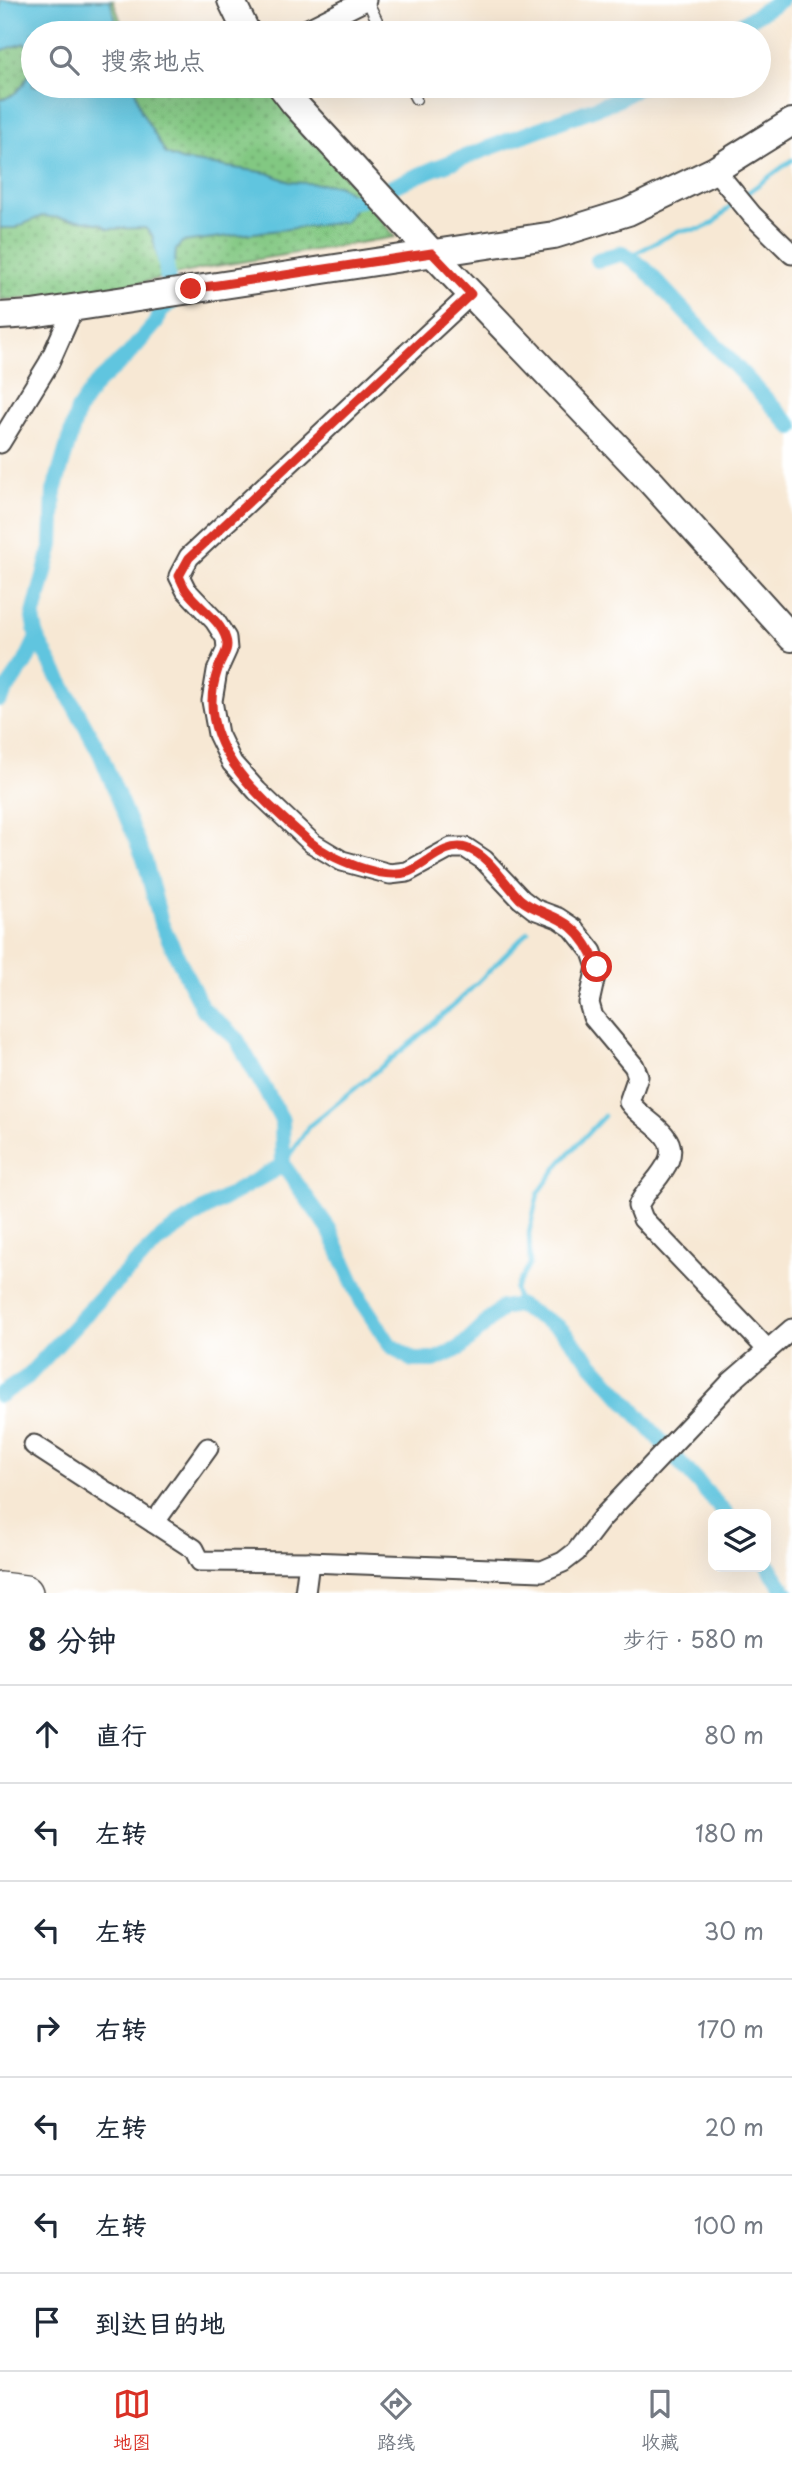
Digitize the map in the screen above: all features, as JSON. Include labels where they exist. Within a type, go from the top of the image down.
[{"type":"highway","points":[[0,1590],[25,1593]]},
{"type":"main road","points":[[231,0],[241,21]]},
{"type":"main road","points":[[290,98],[432,253],[652,482],[792,638]]},
{"type":"main road","points":[[0,316],[554,235],[628,212],[715,170],[792,122]]},
{"type":"street","points":[[324,21],[366,0]]},
{"type":"street","points":[[715,170],[738,199],[792,254]]},
{"type":"street","points":[[471,294],[189,558],[179,576],[186,590],[215,621],[226,638],[227,649],[217,671],[212,701],[218,734],[232,763],[257,791],[312,843],[342,861],[390,874],[407,872],[451,848],[466,848],[484,860],[534,909],[558,918],[572,928],[592,952],[597,967],[589,1003],[593,1017],[634,1066],[638,1076],[629,1102],[635,1111],[666,1137],[671,1155],[665,1169],[643,1193],[638,1206],[643,1219],[768,1350]]},
{"type":"street","points":[[0,443],[49,363],[74,307]]},
{"type":"street","points":[[34,1445],[194,1549],[200,1561],[309,1562],[542,1571],[563,1562],[576,1552],[601,1518],[691,1424],[732,1382],[792,1329]]},
{"type":"street","points":[[154,1523],[208,1448]]},
{"type":"street","points":[[305,1593],[309,1562]]},
{"type":"lane","points":[[366,0],[377,21]]},
{"type":"green space","points":[[0,0],[113,0],[121,21],[21,21],[21,98],[280,98],[395,237],[210,267],[91,294],[0,300]]},
{"type":"water","points":[[0,0],[110,0],[116,21],[21,21],[21,44],[0,51]]},
{"type":"water","points":[[21,86],[21,98],[137,98],[141,111],[166,154],[181,160],[268,173],[290,182],[338,185],[361,200],[345,222],[182,242],[176,250],[175,261],[159,263],[152,235],[145,228],[108,229],[101,224],[87,221],[42,216],[15,228],[0,228],[0,99],[16,92]]},
{"type":"waterway","points":[[747,21],[781,0]]},
{"type":"waterway","points":[[341,203],[361,200],[433,169],[621,98]]},
{"type":"waterway","points":[[743,196],[792,160]]},
{"type":"waterway","points":[[628,257],[678,231],[701,229],[714,223],[733,203]]},
{"type":"waterway","points":[[163,242],[171,303],[162,309],[155,324],[128,355],[96,384],[78,410],[54,491],[52,545],[33,618],[37,638],[100,753],[145,861],[161,923],[202,1008],[236,1038],[282,1120],[283,1165]]},
{"type":"waterway","points":[[598,260],[623,253],[644,268],[792,427]]},
{"type":"waterway","points":[[0,699],[25,663],[37,638]]},
{"type":"waterway","points":[[283,1165],[309,1126],[411,1043],[465,995],[528,932]]},
{"type":"waterway","points":[[518,1305],[515,1289],[530,1264],[529,1233],[538,1194],[560,1163],[604,1116]]},
{"type":"waterway","points":[[0,1395],[27,1377],[109,1289],[163,1237],[200,1212],[283,1165],[329,1229],[362,1302],[390,1345],[413,1360],[434,1360],[460,1348],[502,1308],[518,1305],[560,1328],[722,1509]]},
{"type":"waterway","points":[[771,1570],[786,1593]]},
{"type":"route","points":[[191,289],[432,253],[471,294],[189,558],[179,576],[186,590],[215,621],[226,638],[227,649],[217,671],[212,701],[218,734],[232,763],[257,791],[312,843],[342,861],[390,874],[407,872],[451,848],[466,848],[484,860],[534,909],[558,918],[572,928],[592,952],[597,967]]}]
